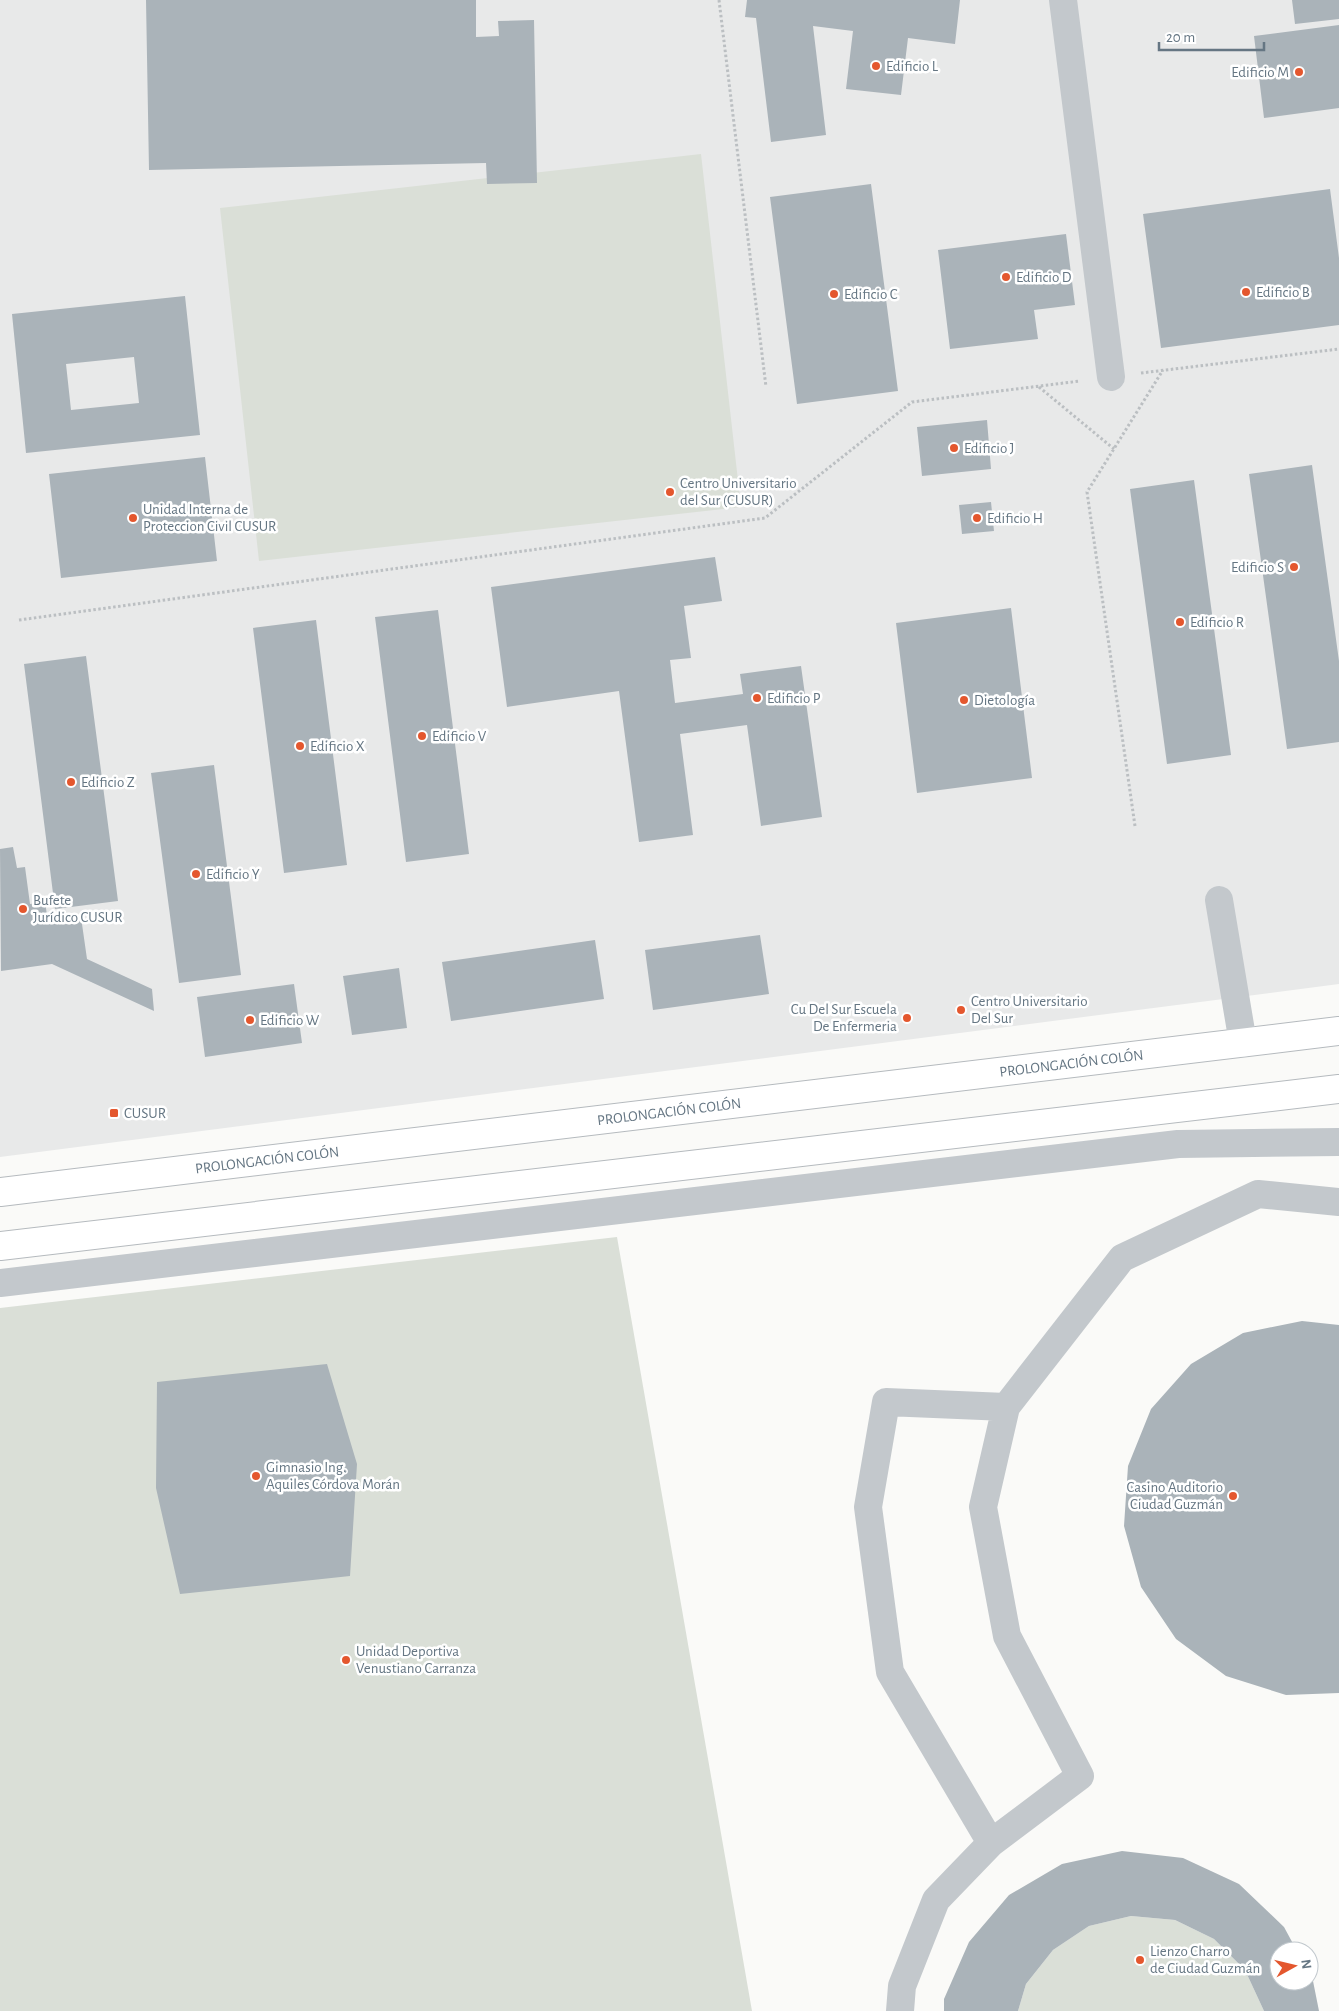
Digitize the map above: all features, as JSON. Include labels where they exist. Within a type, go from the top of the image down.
[{"type":"main road","name":"PROLONGACIÓN COLÓN","points":[[0,1192],[1339,1031]]},
{"type":"main road","points":[[0,1246],[1339,1089]]},
{"type":"street","points":[[1063,0],[1111,377]]},
{"type":"street","points":[[1219,900],[1243,1043]]},
{"type":"street","points":[[0,1283],[1178,1144],[1339,1142]]},
{"type":"street","points":[[900,2011],[902,1986],[936,1900],[991,1843],[1080,1776],[1007,1636],[983,1507],[1006,1408],[1122,1258],[1258,1194],[1339,1202]]},
{"type":"street","points":[[991,1843],[890,1672],[868,1507],[886,1402],[1006,1408]]},
{"type":"path","points":[[719,0],[766,387]]},
{"type":"path","points":[[1135,826],[1086,492],[1163,370]]},
{"type":"path","points":[[1038,386],[1114,449]]},
{"type":"path","points":[[19,620],[766,518],[912,402]]},
{"type":"shaded area","name":"Centro Universitario del Sur (CUSUR)","points":[[0,0],[1339,0],[1339,984],[0,1157]]},
{"type":"shaded area","points":[[701,154],[741,507],[259,561],[220,208]]},
{"type":"shaded area","name":"Unidad Deportiva Venustiano Carranza","points":[[617,1237],[752,2011],[0,2011],[0,1308]]},
{"type":"shaded area","name":"Lienzo Charro de Ciudad Guzmán","points":[[1131,1916],[1175,1920],[1214,1939],[1245,1970],[1264,2011],[1018,2011],[1026,1984],[1053,1950],[1089,1926]]},
{"type":"building","points":[[146,0],[476,0],[476,37],[499,36],[498,21],[534,20],[537,183],[487,184],[486,163],[149,170]]},
{"type":"building","name":"Edificio L","points":[[747,0],[960,0],[955,44],[908,38],[901,95],[846,89],[853,31],[813,26],[826,135],[771,142],[756,18],[745,17]]},
{"type":"building","points":[[1292,0],[1339,0],[1339,19],[1295,24]]},
{"type":"building","name":"Edificio M","points":[[1339,25],[1339,108],[1264,118],[1254,36]]},
{"type":"building","name":"Edificio C","points":[[871,184],[898,391],[797,404],[770,197]]},
{"type":"building","name":"Edificio B","points":[[1330,189],[1339,258],[1339,325],[1161,348],[1143,214]]},
{"type":"building","name":"Edificio D","points":[[1066,234],[1075,305],[1034,310],[1038,339],[950,349],[938,250]]},
{"type":"building","points":[[185,296],[200,435],[26,453],[12,314]],"holes":[[[134,357],[139,403],[71,410],[66,364]]]},
{"type":"building","name":"Edificio J","points":[[987,420],[991,469],[922,476],[917,427]]},
{"type":"building","name":"Unidad Interna de Proteccion Civil CUSUR","points":[[205,457],[217,561],[61,578],[49,474]]},
{"type":"building","name":"Edificio S","points":[[1312,465],[1339,661],[1339,742],[1287,749],[1249,474]]},
{"type":"building","name":"Edificio R","points":[[1194,480],[1231,755],[1167,764],[1130,489]]},
{"type":"building","name":"Edificio H","points":[[991,502],[994,531],[962,534],[959,505]]},
{"type":"building","name":"Edificio P","points":[[715,557],[722,601],[684,606],[691,658],[670,660],[675,703],[743,694],[740,674],[801,666],[822,817],[761,826],[747,725],[680,734],[693,835],[639,842],[619,691],[507,707],[491,587]]},
{"type":"building","name":"Dietología","points":[[1011,608],[1032,778],[917,793],[896,623]]},
{"type":"building","name":"Edificio V","points":[[438,610],[469,854],[406,862],[375,617]]},
{"type":"building","name":"Edificio X","points":[[316,620],[347,865],[284,873],[253,628]]},
{"type":"building","name":"Edificio Z","points":[[86,656],[118,901],[55,909],[24,664]]},
{"type":"building","name":"Edificio Y","points":[[214,765],[241,975],[179,983],[151,773]]},
{"type":"building","name":"Bufete Jurídico CUSUR","points":[[13,847],[17,868],[25,867],[30,904],[45,902],[47,915],[55,913],[56,921],[81,917],[87,959],[152,989],[154,1011],[52,964],[1,971],[0,849]]},
{"type":"building","points":[[760,935],[769,994],[653,1010],[645,950]]},
{"type":"building","points":[[595,940],[604,999],[451,1021],[442,962]]},
{"type":"building","points":[[399,968],[407,1028],[352,1035],[343,976]]},
{"type":"building","name":"Edificio W","points":[[294,984],[302,1043],[205,1057],[197,997]]},
{"type":"building","name":"Casino Auditorio Ciudad Guzmán","points":[[1302,1321],[1339,1325],[1339,1693],[1286,1695],[1226,1676],[1176,1639],[1141,1587],[1124,1526],[1128,1466],[1151,1409],[1191,1364],[1243,1333]]},
{"type":"building","name":"Gimnasio Ing. Aquiles Córdova Morán","points":[[327,1364],[357,1464],[350,1576],[180,1594],[156,1488],[157,1382]]},
{"type":"building","points":[[1122,1851],[1183,1858],[1239,1884],[1284,1927],[1292,1941],[1269,1941],[1269,1991],[1315,1991],[1319,2011],[1264,2011],[1245,1970],[1214,1939],[1175,1920],[1131,1916],[1089,1926],[1053,1950],[1026,1984],[1018,2011],[944,2011],[944,1999],[969,1942],[1009,1895],[1062,1864]]},
{"type":"place","name":"Edificio L","points":[[876,66]]},
{"type":"place","name":"Edificio M","points":[[1299,72]]},
{"type":"place","name":"Edificio D","points":[[1006,277]]},
{"type":"place","name":"Edificio B","points":[[1246,292]]},
{"type":"place","name":"Edificio C","points":[[834,294]]},
{"type":"place","name":"Edificio J","points":[[954,448]]},
{"type":"place","name":"Centro Universitario del Sur (CUSUR)","points":[[670,492]]},
{"type":"place","name":"Unidad Interna de Proteccion Civil CUSUR","points":[[133,518]]},
{"type":"place","name":"Edificio H","points":[[977,518]]},
{"type":"place","name":"Edificio S","points":[[1294,567]]},
{"type":"place","name":"Edificio R","points":[[1180,622]]},
{"type":"place","name":"Edificio P","points":[[757,698]]},
{"type":"place","name":"Dietología","points":[[964,700]]},
{"type":"place","name":"Edificio V","points":[[422,736]]},
{"type":"place","name":"Edificio X","points":[[300,746]]},
{"type":"place","name":"Edificio Z","points":[[71,782]]},
{"type":"place","name":"Edificio Y","points":[[196,874]]},
{"type":"place","name":"Bufete Jurídico CUSUR","points":[[23,909]]},
{"type":"place","name":"Centro Universitario Del Sur","points":[[961,1010]]},
{"type":"place","name":"Cu Del Sur Escuela De Enfermeria","points":[[907,1018]]},
{"type":"place","name":"Edificio W","points":[[250,1020]]},
{"type":"place","name":"CUSUR","points":[[114,1113]]},
{"type":"place","name":"Gimnasio Ing. Aquiles Córdova Morán","points":[[256,1476]]},
{"type":"place","name":"Casino Auditorio Ciudad Guzmán","points":[[1233,1496]]},
{"type":"place","name":"Unidad Deportiva Venustiano Carranza","points":[[346,1660]]},
{"type":"place","name":"Lienzo Charro de Ciudad Guzmán","points":[[1140,1960]]}]
